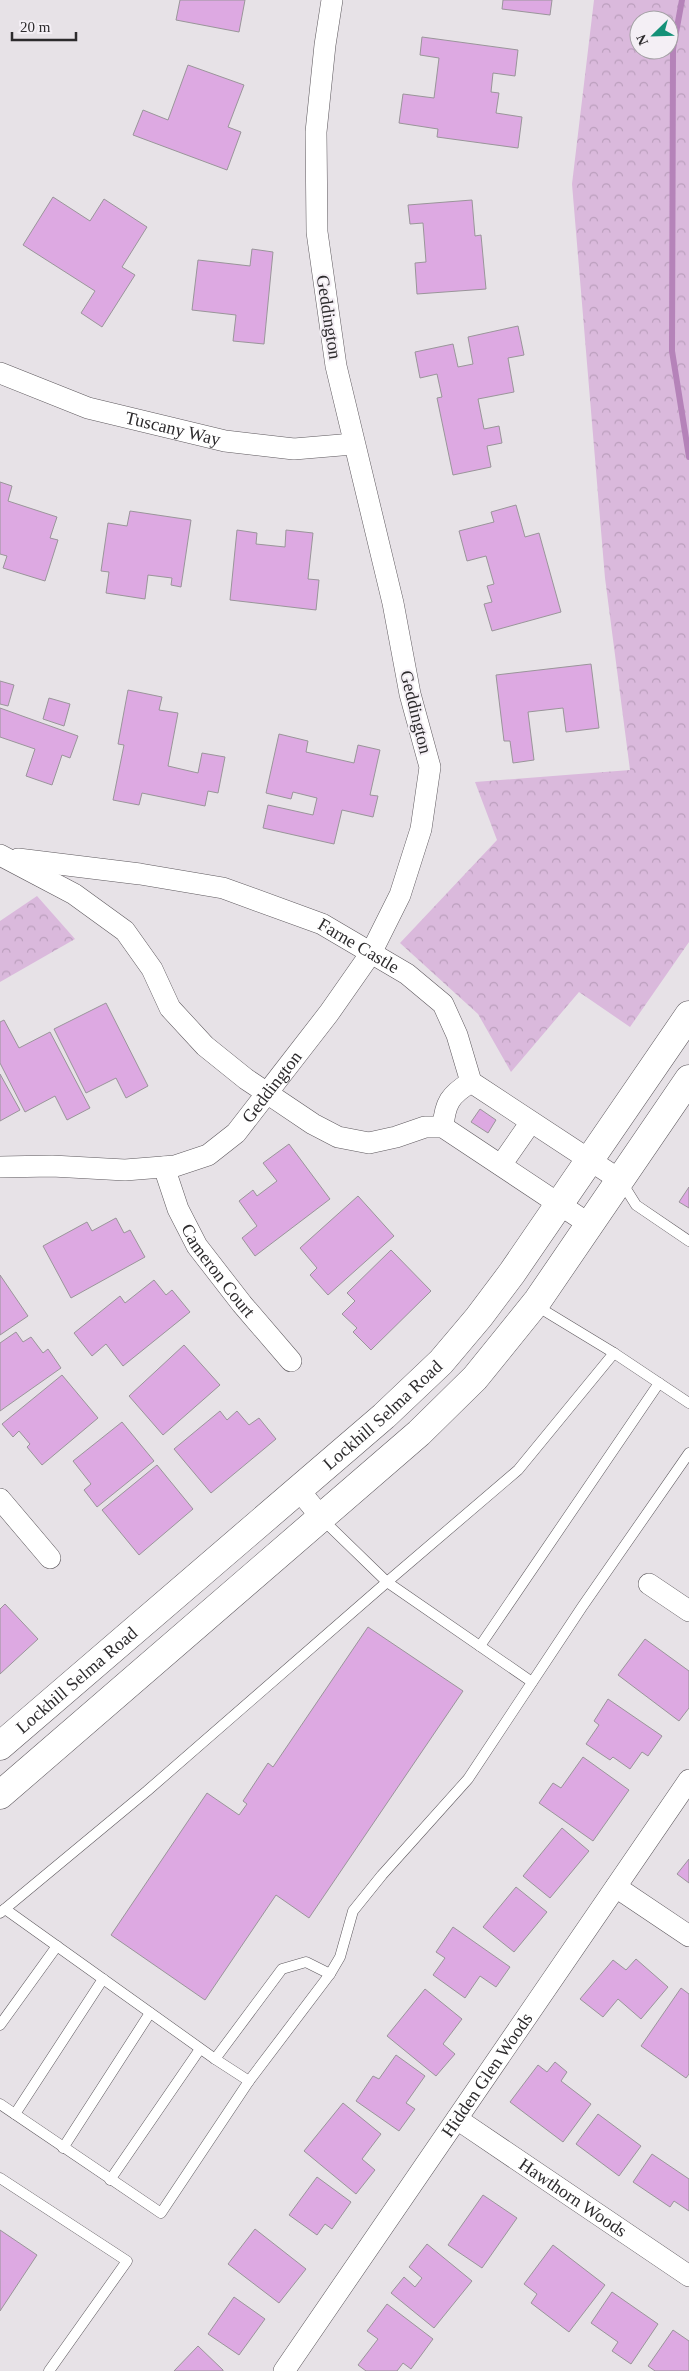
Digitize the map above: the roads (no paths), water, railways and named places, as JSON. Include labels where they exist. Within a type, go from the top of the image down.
[{"type":"main road","name":"Lockhill Selma Road","points":[[0,1746],[384,1416],[442,1362],[507,1280],[689,1015]]},
{"type":"main road","name":"Lockhill Selma Road","points":[[0,1795],[419,1433],[468,1385],[534,1304],[689,1080]]},
{"type":"street","name":"Geddington","points":[[0,1167],[52,1166],[125,1170],[175,1166],[208,1155],[236,1133],[269,1093],[329,1013],[371,953],[400,895],[421,830],[430,768],[410,694],[393,603],[353,444],[336,366],[317,232],[316,132],[325,45],[332,0]]},
{"type":"street","name":"Tuscany Way","points":[[0,372],[88,408],[225,441],[294,449],[353,444]]},
{"type":"street","name":"Farne Castle","points":[[4,857],[140,874],[223,888],[322,924],[407,974],[443,1004],[457,1035],[471,1082]]},
{"type":"street","name":"Farne Castle","points":[[4,857],[74,894],[125,931],[152,969],[170,1008],[205,1046],[246,1079],[313,1124],[338,1137],[369,1143],[396,1137],[425,1127],[443,1127]]},
{"type":"street","points":[[589,1224],[443,1127],[445,1108],[457,1091],[471,1082],[620,1180]]},
{"type":"street","points":[[501,1165],[531,1122]]},
{"type":"street","name":"Cameron Court","points":[[164,1167],[178,1209],[196,1246],[291,1361]]},
{"type":"street","points":[[298,1490],[321,1517]]},
{"type":"street","points":[[0,1499],[50,1558]]},
{"type":"street","points":[[649,1584],[689,1611]]},
{"type":"street","name":"Hidden Glen Woods","points":[[284,2371],[689,1780]]},
{"type":"street","points":[[616,1887],[689,1936]]},
{"type":"street","name":"Hawthorn Woods","points":[[457,2119],[689,2276]]},
{"type":"lane","points":[[620,1180],[636,1206],[689,1241]]},
{"type":"lane","points":[[534,1304],[614,1353],[689,1403]]},
{"type":"lane","points":[[249,2081],[215,2060],[56,1946],[2,1911],[147,1790],[518,1470],[614,1353]]},
{"type":"lane","points":[[480,1646],[659,1383]]},
{"type":"lane","points":[[0,2104],[161,2213],[249,2081],[330,1974],[340,1957],[353,1911],[382,1875],[468,1779],[689,1453]]},
{"type":"lane","points":[[321,1517],[387,1582],[532,1682]]},
{"type":"lane","points":[[0,2025],[56,1946]]},
{"type":"lane","points":[[215,2060],[282,1969],[306,1962],[330,1974]]},
{"type":"lane","points":[[14,2114],[103,1979]]},
{"type":"lane","points":[[63,2148],[150,2013]]},
{"type":"lane","points":[[110,2180],[200,2049]]},
{"type":"lane","points":[[0,2178],[127,2261],[49,2371]]},
{"type":"waterway","points":[[682,0],[673,49],[672,351],[689,457]]}]
